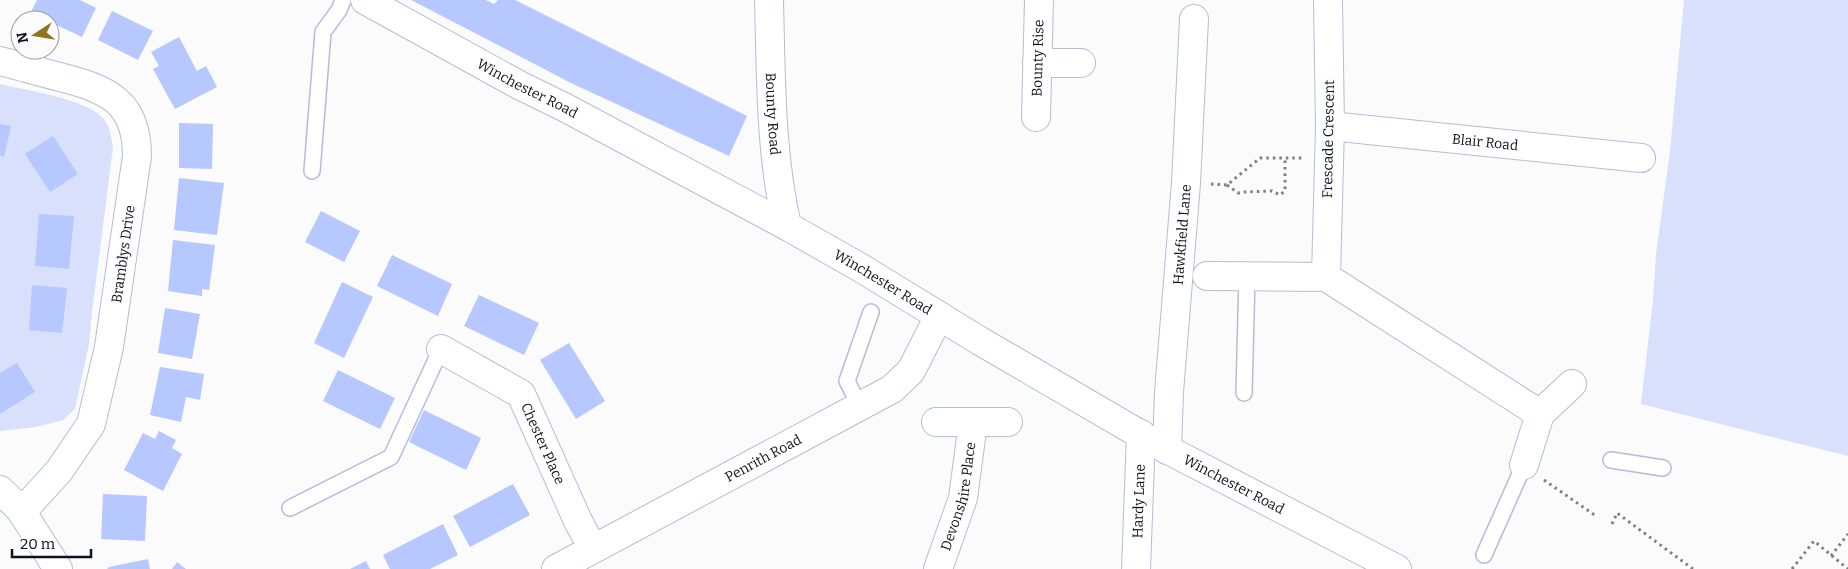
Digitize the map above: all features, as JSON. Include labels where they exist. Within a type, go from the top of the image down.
[{"type":"street","name":"Winchester Road","points":[[365,0],[519,85],[788,226],[1167,450],[1398,569]]},
{"type":"street","name":"Bounty Road","points":[[768,0],[774,141],[780,196],[788,226]]},
{"type":"street","name":"Bounty Rise","points":[[1036,117],[1039,0]]},
{"type":"street","name":"Frescade Crescent","points":[[1326,277],[1330,126],[1328,0]]},
{"type":"street","name":"Hawkfield Lane","points":[[1167,450],[1169,392],[1186,183],[1194,19]]},
{"type":"street","name":"Bramblys Drive","points":[[0,61],[83,82],[100,89],[122,106],[132,121],[137,137],[137,156],[109,347],[91,424],[58,471],[28,505],[20,509]]},
{"type":"street","points":[[1037,63],[1081,63]]},
{"type":"street","name":"Blair Road","points":[[1330,126],[1641,158]]},
{"type":"street","points":[[1207,276],[1326,277],[1540,414]]},
{"type":"street","name":"Penrith Road","points":[[556,569],[892,389],[911,371],[939,316]]},
{"type":"street","name":"Chester Place","points":[[441,349],[521,394],[578,521],[593,549]]},
{"type":"street","points":[[1524,465],[1540,414],[1572,384]]},
{"type":"street","name":"Devonshire Place","points":[[936,422],[1008,422]]},
{"type":"street","name":"Devonshire Place","points":[[938,569],[963,498],[973,423]]},
{"type":"street","name":"Hardy Lane","points":[[1136,569],[1140,434]]},
{"type":"street","points":[[0,490],[20,509],[58,569]]},
{"type":"lane","points":[[312,171],[322,32],[339,10],[343,0]]},
{"type":"lane","points":[[1244,394],[1246,276]]},
{"type":"lane","points":[[860,407],[847,381],[871,312]]},
{"type":"lane","points":[[290,508],[391,457],[441,349]]},
{"type":"lane","points":[[1611,460],[1663,468]]},
{"type":"lane","points":[[1484,555],[1524,465]]},
{"type":"path","points":[[1227,185],[1260,158],[1329,158]]},
{"type":"path","points":[[1186,183],[1227,185],[1238,193],[1272,191],[1280,195],[1284,191],[1286,158]]},
{"type":"path","points":[[1524,465],[1596,516]]},
{"type":"path","points":[[1612,524],[1617,513],[1693,569]]},
{"type":"path","points":[[1831,556],[1848,534]]},
{"type":"path","points":[[1792,569],[1814,541],[1848,569]]},
{"type":"shaded area","points":[[1684,0],[1848,0],[1848,456],[1641,404],[1653,300],[1656,254],[1670,151]]},
{"type":"shaded area","points":[[0,84],[70,100],[95,111],[107,124],[113,147],[89,344],[75,409],[63,420],[36,427],[0,431]]},
{"type":"building","points":[[37,0],[80,0],[96,8],[82,37],[60,27],[60,10],[32,10]]},
{"type":"building","points":[[411,0],[486,0],[494,4],[498,0],[515,0],[747,116],[729,156],[573,84]]},
{"type":"building","points":[[112,11],[153,31],[138,60],[98,40]]},
{"type":"building","points":[[179,37],[197,71],[206,66],[217,87],[175,109],[153,69],[159,66],[151,52]]},
{"type":"building","points":[[179,123],[213,124],[212,169],[179,168]]},
{"type":"building","points":[[0,124],[11,126],[4,157],[0,156]]},
{"type":"building","points":[[53,136],[78,174],[50,192],[25,154]]},
{"type":"building","points":[[179,178],[224,183],[217,235],[174,230]]},
{"type":"building","points":[[321,211],[360,231],[344,262],[305,242]]},
{"type":"building","points":[[39,214],[74,216],[69,269],[35,266]]},
{"type":"building","points":[[173,240],[215,245],[209,290],[202,289],[202,296],[168,291]]},
{"type":"building","points":[[392,255],[452,284],[438,316],[377,286]]},
{"type":"building","points":[[342,282],[373,297],[344,358],[314,343]]},
{"type":"building","points":[[32,285],[67,288],[62,333],[29,330]]},
{"type":"building","points":[[479,295],[539,323],[524,355],[464,326]]},
{"type":"building","points":[[165,308],[200,314],[192,359],[158,353]]},
{"type":"building","points":[[569,343],[605,401],[576,419],[540,360]]},
{"type":"building","points":[[17,363],[35,392],[0,414],[0,373]]},
{"type":"building","points":[[160,367],[204,374],[200,400],[186,397],[181,422],[150,415]]},
{"type":"building","points":[[338,370],[395,398],[380,429],[323,401]]},
{"type":"building","points":[[424,410],[481,438],[466,470],[409,442]]},
{"type":"building","points":[[159,431],[176,440],[172,448],[182,454],[163,491],[124,470],[143,433],[155,439]]},
{"type":"building","points":[[513,484],[530,515],[470,547],[453,516]]},
{"type":"building","points":[[103,494],[147,496],[145,541],[101,539]]},
{"type":"building","points":[[443,524],[458,555],[430,569],[390,569],[383,555]]},
{"type":"building","points":[[148,559],[150,569],[107,569],[109,567]]},
{"type":"building","points":[[366,561],[370,569],[350,569]]},
{"type":"building","points":[[177,562],[186,569],[172,569]]}]
